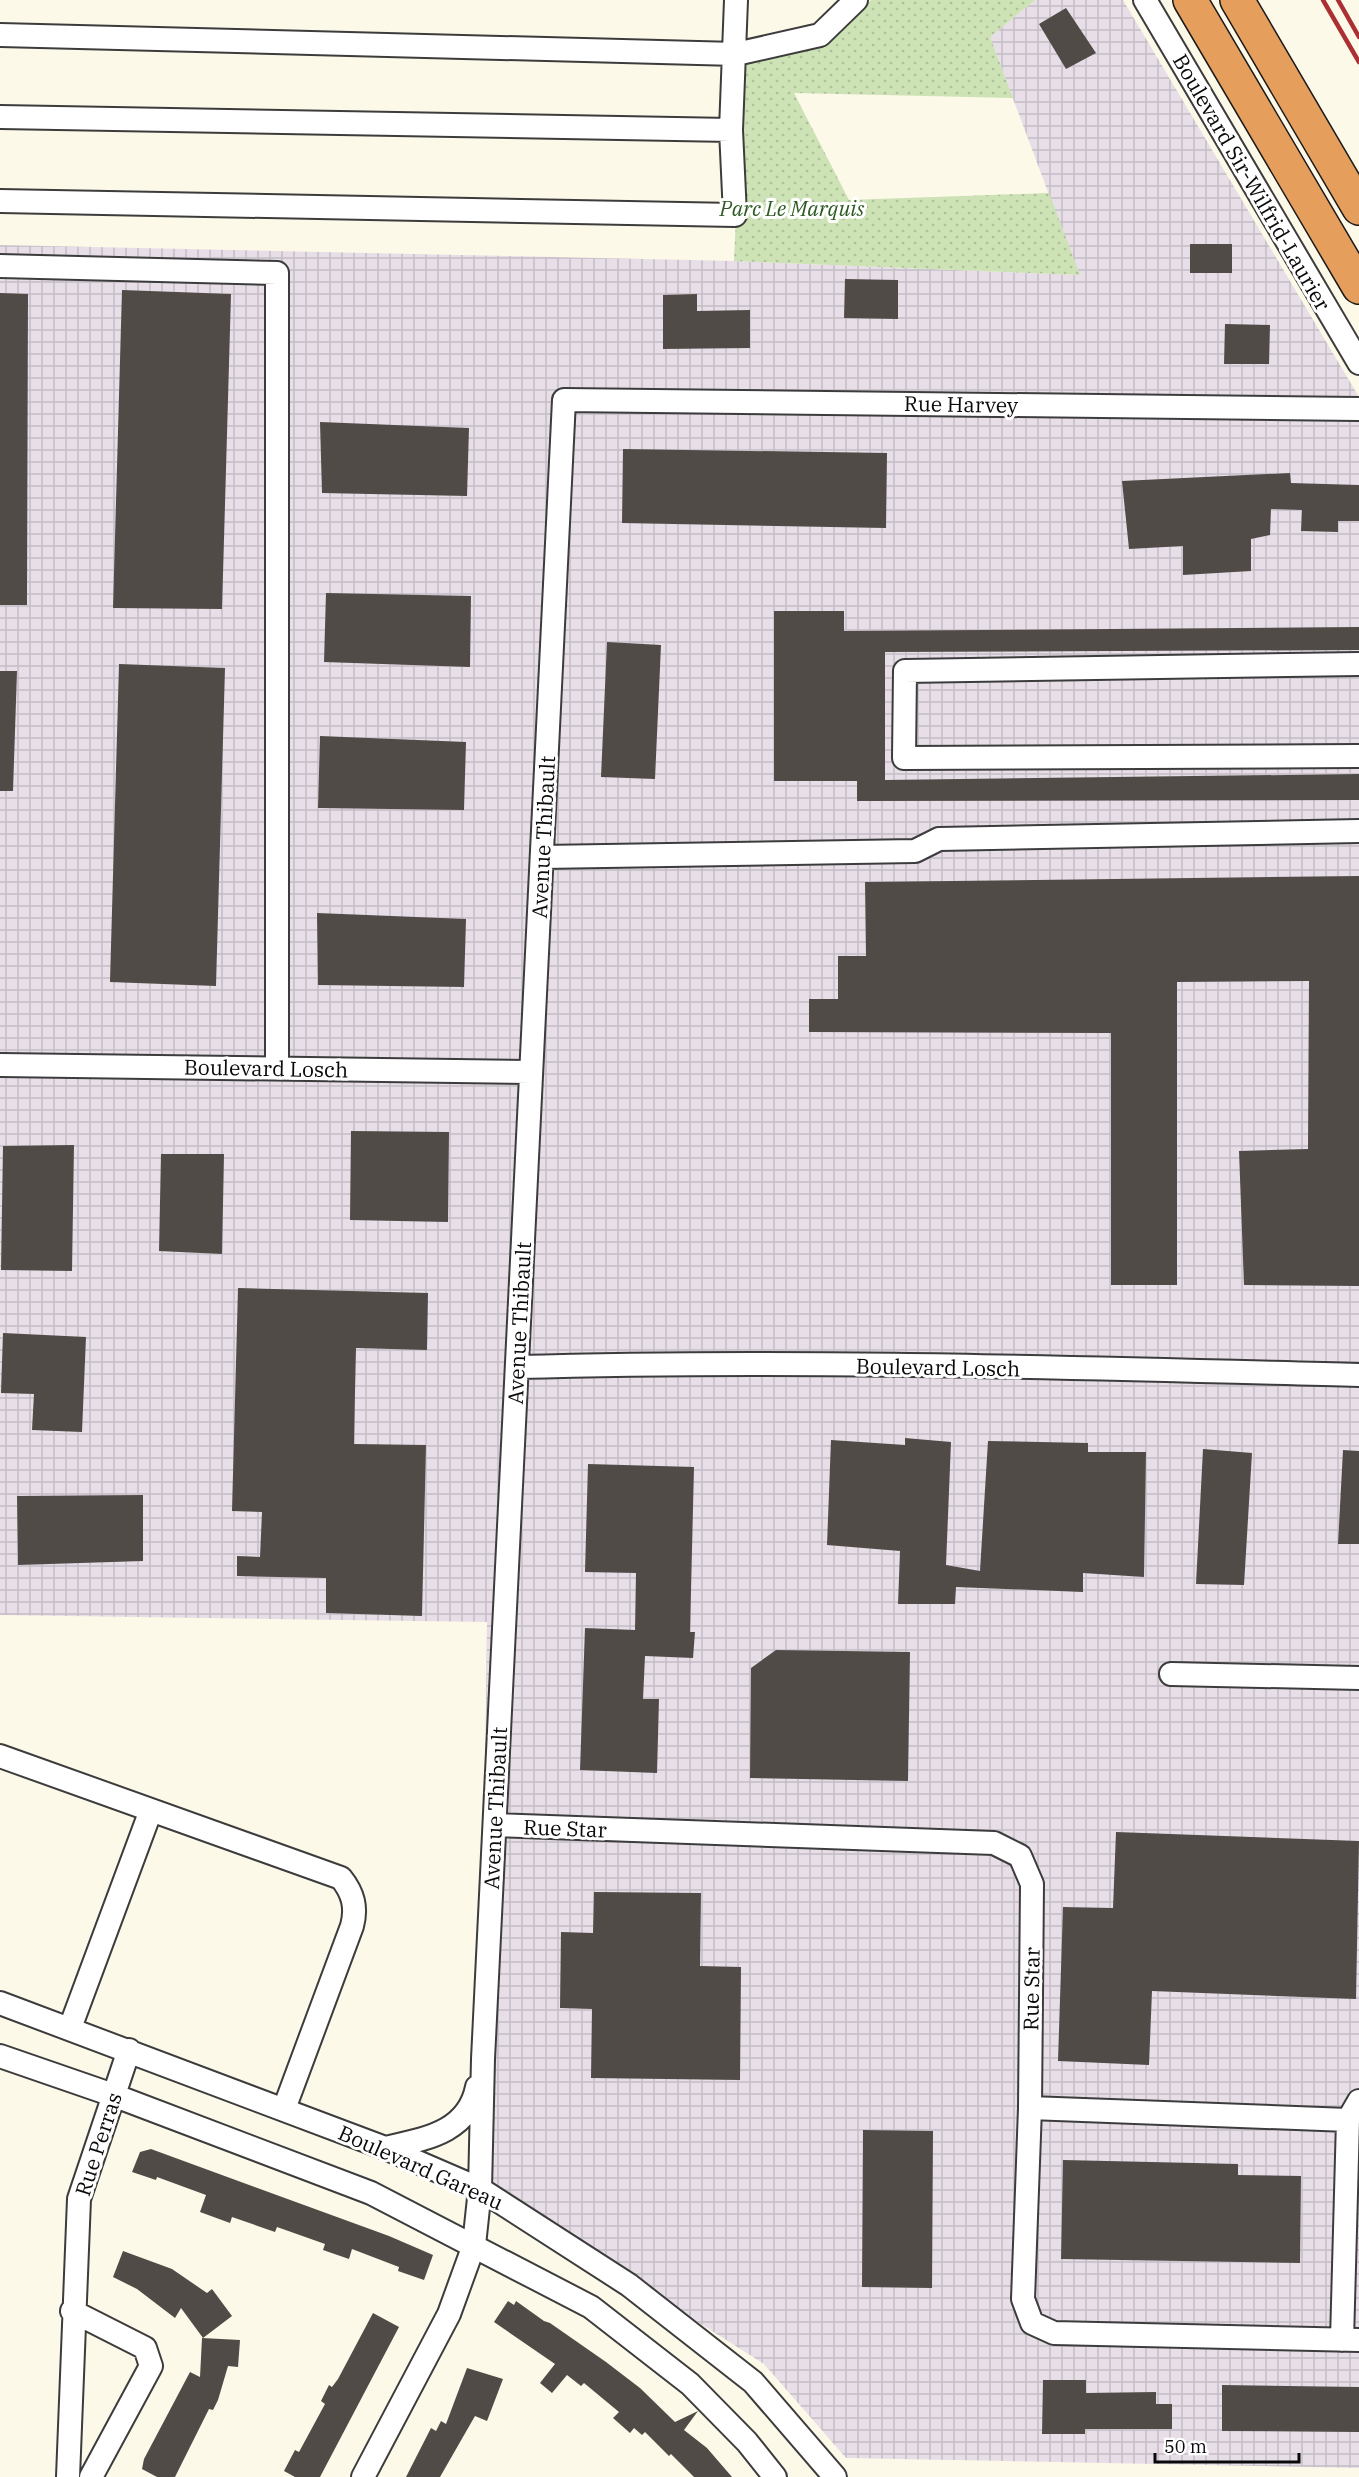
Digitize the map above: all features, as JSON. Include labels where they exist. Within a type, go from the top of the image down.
[{"type":"highway","name":"Boulevard Sir-Wilfrid-Laurier","points":[[1190,0],[1359,287]]},
{"type":"highway","points":[[1237,0],[1359,208]]},
{"type":"street","points":[[0,201],[735,215],[731,130],[736,54],[736,0]]},
{"type":"street","points":[[0,35],[736,54],[820,35],[856,0]]},
{"type":"street","name":"Boulevard Sir-Wilfrid-Laurier","points":[[1145,0],[1359,363]]},
{"type":"street","points":[[0,117],[731,130]]},
{"type":"street","points":[[0,266],[277,273],[277,1068]]},
{"type":"street","name":"Rue Harvey","points":[[564,400],[1359,409]]},
{"type":"street","name":"Avenue Thibault","points":[[363,2477],[449,2314],[474,2245],[480,2189],[483,2059],[564,400]]},
{"type":"street","points":[[1359,664],[905,671],[904,758],[1359,756]]},
{"type":"street","points":[[542,857],[915,851],[939,839],[1004,836],[1359,831]]},
{"type":"street","name":"Boulevard Losch","points":[[0,1065],[531,1072]]},
{"type":"street","name":"Boulevard Losch","points":[[517,1367],[623,1364],[1105,1369],[1359,1375]]},
{"type":"street","points":[[1171,1674],[1359,1678]]},
{"type":"street","points":[[0,1756],[340,1878],[353,1899],[356,1911],[284,2109]]},
{"type":"street","points":[[70,2028],[152,1810]]},
{"type":"street","name":"Rue Star","points":[[495,1825],[994,1843],[1020,1856],[1032,1884],[1029,2108],[1023,2299],[1032,2323],[1054,2333],[1350,2340]]},
{"type":"street","name":"Boulevard Gareau","points":[[0,2003],[385,2148],[480,2189],[629,2285],[753,2382],[835,2477]]},
{"type":"street","name":"Rue Perras","points":[[68,2477],[72,2311],[79,2199],[129,2050]]},
{"type":"street","name":"Boulevard Gareau","points":[[0,2056],[113,2095],[371,2193],[591,2307],[690,2384],[747,2442],[775,2477]]},
{"type":"street","points":[[385,2148],[435,2136],[447,2130],[464,2116],[474,2103],[483,2059]]},
{"type":"street","points":[[1029,2108],[1354,2111],[1350,2340]]},
{"type":"street","points":[[72,2311],[144,2348],[151,2366],[91,2477]]},
{"type":"shaded area","points":[[1035,0],[1123,0],[1359,397],[1359,2468],[846,2458],[764,2364],[480,2184],[487,1622],[0,1615],[0,245],[734,261],[1079,275],[990,37]]},
{"type":"green space","name":"Parc Le Marquis","points":[[871,0],[1035,0],[990,37],[1013,98],[794,93],[849,200],[1049,193],[1080,275],[734,261],[743,60],[828,42]]},
{"type":"building","points":[[1066,8],[1096,53],[1066,69],[1039,24]]},
{"type":"building","points":[[1190,244],[1232,244],[1232,273],[1190,273]]},
{"type":"building","points":[[845,279],[898,280],[898,319],[844,318]]},
{"type":"building","points":[[122,290],[231,294],[222,609],[113,608]]},
{"type":"building","points":[[0,293],[28,294],[27,605],[0,605]]},
{"type":"building","points":[[697,294],[697,311],[750,310],[750,348],[663,349],[663,295]]},
{"type":"building","points":[[1225,324],[1270,325],[1269,364],[1224,364]]},
{"type":"building","points":[[320,422],[469,428],[467,496],[322,493]]},
{"type":"building","points":[[623,449],[887,453],[886,528],[622,523]]},
{"type":"building","points":[[1290,473],[1291,483],[1359,485],[1359,521],[1338,521],[1338,532],[1301,531],[1302,510],[1271,509],[1270,535],[1251,539],[1251,571],[1183,575],[1183,546],[1129,549],[1122,481]]},
{"type":"building","points":[[326,593],[471,596],[470,667],[324,662]]},
{"type":"building","points":[[774,611],[844,611],[844,631],[1359,627],[1359,650],[885,652],[885,780],[1359,774],[1359,800],[857,801],[857,781],[774,781]]},
{"type":"building","points":[[607,642],[661,645],[655,779],[601,777]]},
{"type":"building","points":[[119,664],[225,668],[216,986],[110,982]]},
{"type":"building","points":[[0,671],[17,671],[13,791],[0,791]]},
{"type":"building","points":[[320,736],[466,742],[464,810],[318,808]]},
{"type":"building","points":[[1359,876],[1359,1286],[1244,1285],[1239,1151],[1308,1149],[1309,981],[1177,982],[1177,1285],[1111,1285],[1111,1033],[809,1032],[809,999],[838,999],[838,956],[866,956],[865,882]]},
{"type":"building","points":[[317,913],[466,919],[464,987],[318,985]]},
{"type":"building","points":[[351,1131],[449,1132],[448,1222],[350,1220]]},
{"type":"building","points":[[74,1145],[72,1271],[1,1270],[3,1146]]},
{"type":"building","points":[[161,1154],[224,1154],[222,1254],[159,1251]]},
{"type":"building","points":[[238,1288],[428,1293],[427,1350],[356,1348],[354,1444],[426,1445],[422,1616],[326,1613],[326,1578],[237,1576],[237,1556],[260,1557],[262,1512],[232,1511]]},
{"type":"building","points":[[3,1333],[86,1337],[82,1432],[32,1430],[34,1394],[1,1393]]},
{"type":"building","points":[[905,1438],[951,1442],[946,1565],[980,1571],[988,1441],[1088,1443],[1088,1452],[1146,1452],[1144,1577],[1083,1573],[1083,1592],[956,1587],[955,1604],[898,1604],[900,1551],[827,1545],[831,1440],[905,1445]]},
{"type":"building","points":[[1203,1449],[1252,1453],[1244,1585],[1196,1584]]},
{"type":"building","points":[[1343,1450],[1359,1451],[1359,1544],[1338,1544]]},
{"type":"building","points":[[588,1464],[694,1467],[690,1632],[695,1632],[693,1658],[645,1656],[643,1699],[659,1699],[657,1773],[580,1770],[585,1628],[635,1630],[636,1573],[585,1572]]},
{"type":"building","points":[[143,1495],[143,1561],[18,1565],[17,1496]]},
{"type":"building","points":[[776,1650],[910,1652],[908,1781],[750,1778],[751,1668]]},
{"type":"building","points":[[1116,1832],[1359,1841],[1356,1999],[1152,1991],[1149,2065],[1058,2061],[1063,1907],[1113,1908]]},
{"type":"building","points":[[594,1892],[701,1893],[700,1966],[741,1967],[740,2080],[591,2078],[592,2009],[560,2008],[561,1932],[593,1933]]},
{"type":"building","points":[[863,2130],[933,2131],[932,2288],[862,2287]]},
{"type":"building","points":[[151,2149],[389,2236],[433,2255],[424,2280],[398,2271],[399,2267],[352,2249],[349,2259],[323,2250],[325,2244],[277,2227],[275,2232],[232,2217],[230,2223],[200,2212],[206,2195],[157,2177],[156,2180],[132,2172],[140,2152]]},
{"type":"building","points":[[1063,2160],[1238,2164],[1238,2175],[1301,2176],[1300,2263],[1061,2259]]},
{"type":"building","points":[[123,2251],[172,2269],[207,2293],[212,2289],[232,2316],[203,2338],[181,2308],[175,2318],[137,2289],[113,2277]]},
{"type":"building","points":[[508,2301],[514,2305],[516,2301],[606,2362],[640,2388],[675,2422],[698,2411],[684,2430],[707,2448],[732,2477],[694,2477],[645,2432],[642,2435],[634,2428],[630,2433],[613,2418],[619,2412],[584,2383],[581,2386],[567,2375],[552,2393],[540,2383],[555,2364],[494,2322]]},
{"type":"building","points":[[373,2313],[399,2327],[320,2477],[295,2477],[284,2471],[295,2450],[299,2452],[325,2404],[321,2401],[329,2385],[332,2387],[338,2379]]},
{"type":"building","points":[[202,2338],[240,2340],[238,2367],[228,2366],[218,2400],[213,2410],[209,2409],[175,2477],[157,2477],[142,2469],[144,2459],[190,2372],[200,2377]]},
{"type":"building","points":[[467,2368],[503,2379],[487,2421],[475,2416],[440,2477],[406,2477],[431,2428],[436,2431],[441,2421],[446,2424]]},
{"type":"building","points":[[1043,2380],[1086,2380],[1086,2393],[1156,2392],[1156,2404],[1172,2404],[1172,2429],[1085,2429],[1085,2434],[1042,2434]]},
{"type":"building","points":[[1222,2385],[1359,2387],[1359,2432],[1222,2431]]},
{"type":"railway","points":[[1323,0],[1359,62]]},
{"type":"railway","points":[[1338,0],[1359,37]]}]
